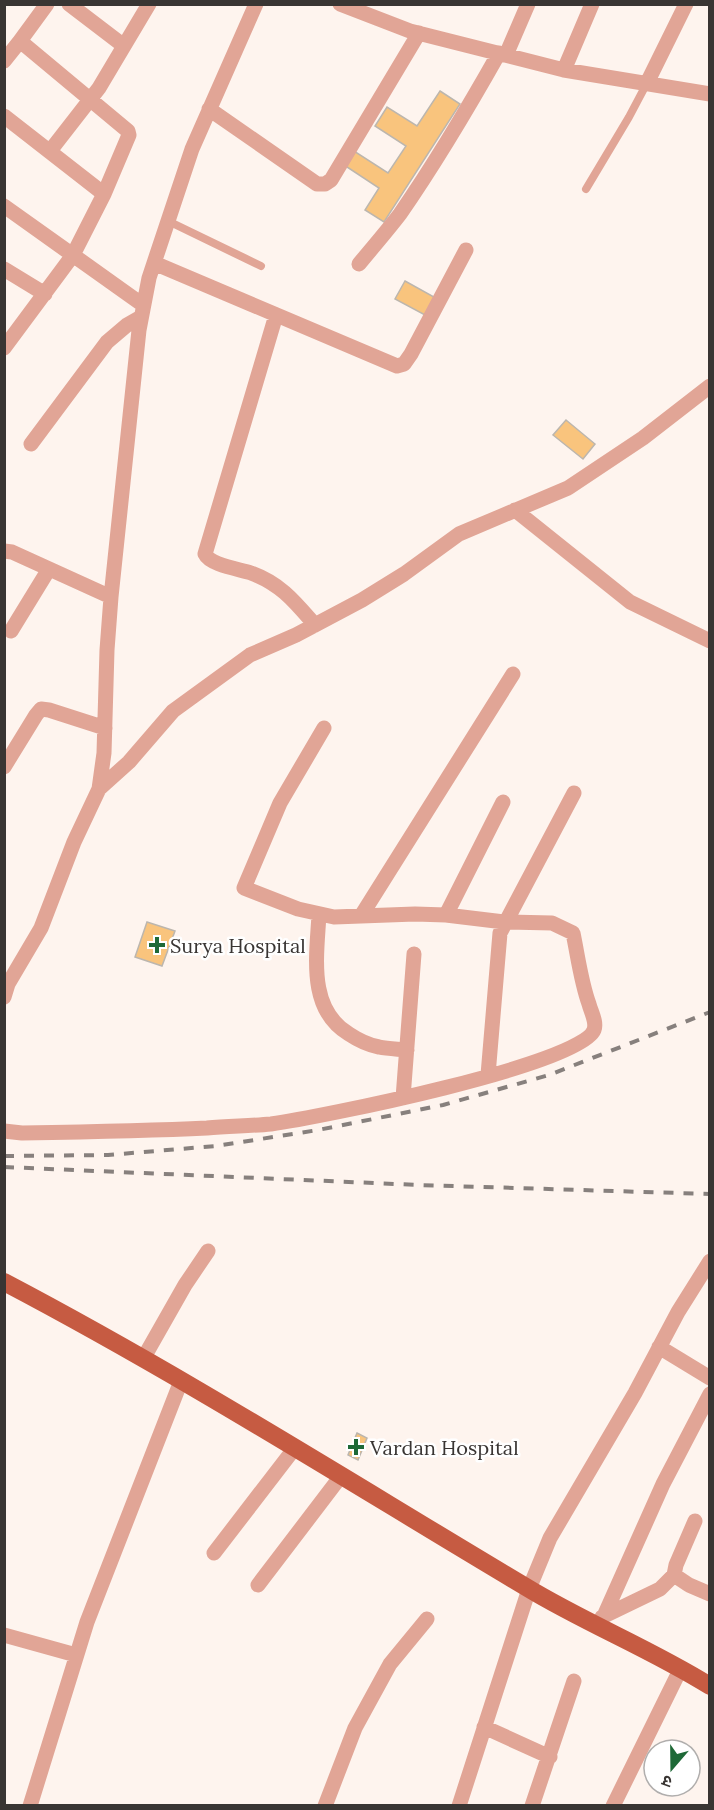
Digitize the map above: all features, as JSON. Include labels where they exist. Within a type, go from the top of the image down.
[{"type":"main road","points":[[4,1282],[76,1320],[181,1381],[529,1589],[599,1619],[710,1686]]},
{"type":"street","points":[[4,61],[47,4]]},
{"type":"street","points":[[69,4],[124,46]]},
{"type":"street","points":[[50,151],[90,100],[149,4]]},
{"type":"street","points":[[4,998],[8,984],[41,928],[74,842],[99,789],[104,753],[111,597],[142,311],[154,263],[192,149],[256,4]]},
{"type":"street","points":[[340,4],[359,8],[419,33],[564,70],[710,94]]},
{"type":"street","points":[[359,264],[399,215],[433,165],[502,54],[528,4]]},
{"type":"street","points":[[564,70],[592,4]]},
{"type":"street","points":[[646,83],[686,4]]},
{"type":"street","points":[[209,109],[316,184],[325,184],[331,180],[419,33]]},
{"type":"street","points":[[4,348],[73,255],[104,194],[129,135],[125,129],[20,41]]},
{"type":"street","points":[[4,116],[104,194]]},
{"type":"street","points":[[4,206],[73,255],[142,311]]},
{"type":"street","points":[[154,263],[396,366],[404,364],[466,250]]},
{"type":"street","points":[[4,269],[45,294]]},
{"type":"street","points":[[31,444],[107,342],[142,311]]},
{"type":"street","points":[[276,315],[205,554],[210,561],[249,572],[278,586],[315,625]]},
{"type":"street","points":[[99,789],[129,762],[173,711],[250,655],[315,625],[404,574],[459,534],[568,488],[643,438],[710,386]]},
{"type":"street","points":[[515,510],[630,602],[710,641]]},
{"type":"street","points":[[4,551],[12,552],[111,597]]},
{"type":"street","points":[[11,631],[49,570]]},
{"type":"street","points":[[361,916],[513,674]]},
{"type":"street","points":[[4,767],[42,709],[105,728]]},
{"type":"street","points":[[4,1131],[22,1133],[145,1131],[271,1124],[403,1098],[488,1075],[566,1051],[588,1038],[593,1032],[595,1023],[586,998],[573,933],[552,923],[504,922],[415,914],[334,917],[298,909],[244,888],[280,803],[324,728]]},
{"type":"street","points":[[488,1075],[500,933],[574,793]]},
{"type":"street","points":[[446,915],[503,802]]},
{"type":"street","points":[[319,914],[317,984],[324,1008],[339,1029],[359,1041],[377,1047],[407,1050]]},
{"type":"street","points":[[403,1098],[414,954]]},
{"type":"street","points":[[143,1359],[185,1285],[208,1251]]},
{"type":"street","points":[[459,1806],[529,1589],[550,1538],[635,1393],[678,1312],[710,1261]]},
{"type":"street","points":[[659,1347],[710,1378]]},
{"type":"street","points":[[30,1806],[87,1622],[181,1381]]},
{"type":"street","points":[[599,1619],[663,1484],[710,1394]]},
{"type":"street","points":[[214,1553],[294,1449]]},
{"type":"street","points":[[258,1585],[340,1476]]},
{"type":"street","points":[[599,1619],[660,1589],[674,1575],[679,1557],[695,1521]]},
{"type":"street","points":[[674,1575],[689,1585],[710,1594]]},
{"type":"street","points":[[325,1806],[355,1728],[390,1664],[427,1619]]},
{"type":"street","points":[[4,1635],[76,1655]]},
{"type":"street","points":[[613,1806],[681,1668]]},
{"type":"street","points":[[532,1806],[574,1681]]},
{"type":"street","points":[[484,1727],[550,1757]]},
{"type":"lane","points":[[585,189],[629,117],[646,83]]},
{"type":"lane","points":[[168,221],[261,266]]},
{"type":"building","points":[[440,91],[460,104],[384,222],[365,210],[379,188],[344,165],[354,151],[388,173],[406,146],[375,126],[387,107],[417,126]]},
{"type":"building","points":[[405,281],[434,297],[425,315],[395,299]]},
{"type":"building","points":[[566,420],[595,444],[583,459],[553,435]]},
{"type":"building","points":[[147,922],[175,931],[162,966],[135,957]]},
{"type":"building","points":[[357,1433],[367,1438],[358,1460],[348,1455]]},
{"type":"railway","points":[[4,1156],[108,1155],[216,1146],[318,1130],[443,1105],[549,1075],[710,1012]]},
{"type":"railway","points":[[4,1167],[419,1185],[710,1194]]},
{"type":"place","name":"Surya Hospital","points":[[157,945]]},
{"type":"place","name":"Vardan Hospital","points":[[356,1447]]}]
